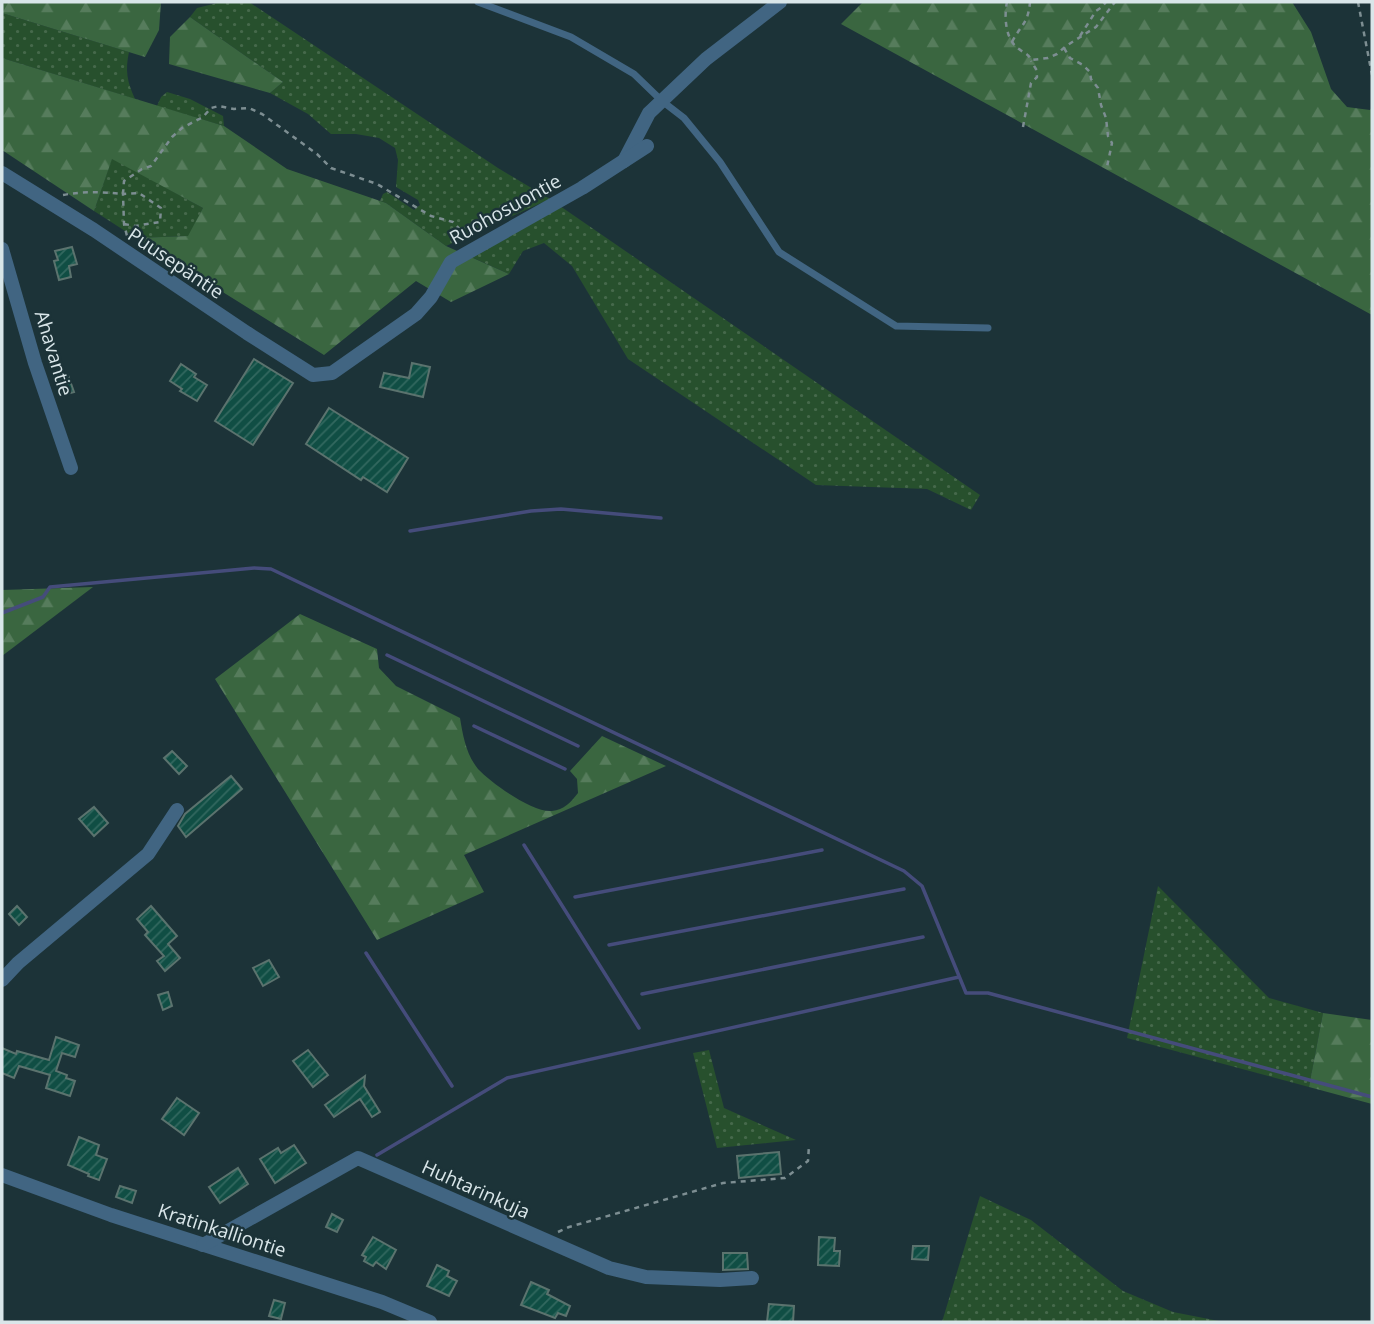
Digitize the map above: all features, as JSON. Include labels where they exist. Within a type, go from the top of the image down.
[{"type":"street","points":[[623,162],[649,113],[706,59],[780,2]]},
{"type":"street","name":"Ruohosuontie","points":[[332,373],[416,314],[431,297],[451,262],[582,188],[648,146]]},
{"type":"street","name":"Puusepäntie","points":[[2,173],[313,375],[332,373]]},
{"type":"street","name":"Ahavantie","points":[[2,249],[35,363],[71,468]]},
{"type":"street","points":[[2,980],[18,963],[148,854],[177,810]]},
{"type":"street","name":"Huhtarinkuja","points":[[203,1245],[358,1158],[609,1268],[646,1277],[720,1280],[752,1278]]},
{"type":"street","name":"Kratinkalliontie","points":[[2,1175],[111,1215],[382,1302],[430,1322]]},
{"type":"lane","points":[[478,2],[571,37],[634,74],[662,102],[684,118],[720,162],[779,252],[896,326],[988,328]]},
{"type":"path","points":[[1007,2],[1008,33],[1019,50],[1028,54],[1036,69],[1037,77],[1031,83],[1023,127]]},
{"type":"path","points":[[1012,42],[1018,30],[1029,19],[1030,2]]},
{"type":"path","points":[[1077,38],[1106,2]]},
{"type":"path","points":[[1031,60],[1056,54],[1096,27],[1115,2]]},
{"type":"path","points":[[1358,2],[1372,75]]},
{"type":"path","points":[[1064,48],[1070,58],[1088,70],[1098,88],[1108,136],[1112,143],[1107,167]]},
{"type":"path","points":[[133,256],[124,225],[124,181],[151,166],[182,128],[203,117],[211,108],[219,106],[249,108],[262,114],[317,154],[331,169],[377,184],[431,216],[453,222],[478,247]]},
{"type":"path","points":[[47,202],[83,191],[139,193],[161,208],[160,222],[124,225]]},
{"type":"path","points":[[540,1237],[723,1183],[785,1178],[808,1161],[809,1145]]},
{"type":"green space","points":[[2,2],[161,2],[159,30],[145,57],[2,13]]},
{"type":"green space","points":[[221,2],[249,2],[498,168],[550,199],[446,246],[380,201],[387,192],[414,210],[420,205],[418,200],[396,187],[398,160],[395,148],[379,138],[331,134],[308,114],[270,93],[283,82],[190,17],[197,8]]},
{"type":"green space","points":[[863,2],[1292,2],[1311,32],[1331,89],[1347,107],[1370,110],[1372,107],[1372,315],[841,24]]},
{"type":"green space","points":[[2,13],[129,52],[128,76],[135,99],[2,58]]},
{"type":"green space","points":[[190,17],[283,82],[270,93],[169,64],[170,37]]},
{"type":"green space","points":[[2,58],[224,126],[287,169],[386,203],[446,246],[509,274],[451,302],[416,281],[324,355],[136,238],[188,236],[203,208],[112,159],[94,211],[2,150]]},
{"type":"green space","points":[[167,92],[190,99],[223,116],[224,126],[157,106]]},
{"type":"green space","points":[[112,158],[203,208],[189,236],[136,238],[94,211]]},
{"type":"green space","points":[[560,206],[980,495],[971,510],[927,489],[816,485],[628,359],[572,266],[544,243],[523,251],[509,274],[469,256]]},
{"type":"green space","points":[[93,587],[2,656],[2,590]]},
{"type":"green space","points":[[300,614],[377,649],[379,668],[396,686],[460,718],[468,751],[478,769],[502,789],[534,807],[552,811],[564,807],[573,799],[578,793],[577,779],[570,771],[602,736],[666,766],[464,855],[484,892],[377,940],[215,679]]},
{"type":"green space","points":[[1158,886],[1269,998],[1323,1013],[1309,1087],[1127,1038]]},
{"type":"green space","points":[[1323,1013],[1372,1020],[1372,1104],[1309,1087]]},
{"type":"green space","points":[[709,1050],[724,1108],[796,1140],[717,1148],[693,1053]]},
{"type":"green space","points":[[980,1196],[1031,1220],[1123,1291],[1173,1312],[1224,1322],[942,1322]]},
{"type":"building","points":[[72,247],[77,264],[69,266],[71,277],[59,280],[54,261],[58,260],[55,251]]},
{"type":"building","points":[[254,359],[293,383],[253,445],[215,421]]},
{"type":"building","points":[[412,363],[430,367],[423,397],[380,387],[384,373],[409,378]]},
{"type":"building","points":[[181,364],[207,385],[197,401],[170,381]]},
{"type":"building","points":[[68,375],[74,392],[63,395],[57,378]]},
{"type":"building","points":[[329,408],[408,458],[387,492],[363,477],[361,480],[306,444]]},
{"type":"building","points":[[172,751],[187,766],[179,774],[164,758]]},
{"type":"building","points":[[231,776],[242,789],[186,837],[178,826],[185,814]]},
{"type":"building","points":[[94,807],[108,823],[94,836],[79,819]]},
{"type":"building","points":[[17,906],[27,917],[19,925],[9,914]]},
{"type":"building","points":[[151,906],[177,936],[168,944],[180,958],[165,971],[157,961],[164,956],[145,935],[148,932],[137,919]]},
{"type":"building","points":[[269,960],[279,977],[263,986],[253,968]]},
{"type":"building","points":[[168,992],[172,1006],[163,1010],[158,995]]},
{"type":"building","points":[[56,1037],[79,1045],[75,1057],[62,1053],[56,1071],[75,1081],[70,1096],[46,1088],[50,1075],[19,1066],[14,1078],[2,1073],[2,1048],[16,1054],[17,1051],[49,1060]]},
{"type":"building","points":[[308,1050],[328,1075],[313,1087],[293,1061]]},
{"type":"building","points":[[365,1076],[364,1086],[380,1112],[372,1117],[360,1099],[334,1117],[325,1105]]},
{"type":"building","points":[[177,1098],[199,1113],[184,1135],[162,1119]]},
{"type":"building","points":[[79,1137],[99,1145],[96,1155],[107,1159],[99,1180],[68,1165]]},
{"type":"building","points":[[294,1145],[306,1163],[275,1183],[260,1159],[278,1148],[281,1153]]},
{"type":"building","points":[[779,1152],[781,1174],[739,1178],[737,1156]]},
{"type":"building","points":[[238,1168],[248,1184],[220,1203],[209,1187]]},
{"type":"building","points":[[120,1186],[136,1191],[132,1203],[116,1197]]},
{"type":"building","points":[[332,1214],[343,1220],[337,1232],[326,1227]]},
{"type":"building","points":[[373,1237],[396,1250],[386,1269],[376,1262],[373,1266],[364,1261],[366,1257],[362,1255]]},
{"type":"building","points":[[819,1237],[835,1238],[834,1251],[840,1251],[839,1266],[818,1265]]},
{"type":"building","points":[[913,1246],[929,1246],[928,1260],[912,1259]]},
{"type":"building","points":[[723,1253],[747,1253],[748,1269],[723,1270]]},
{"type":"building","points":[[437,1265],[449,1271],[447,1276],[457,1281],[449,1296],[427,1286]]},
{"type":"building","points":[[531,1282],[549,1290],[547,1294],[570,1306],[566,1316],[558,1313],[555,1318],[521,1305]]},
{"type":"building","points":[[274,1300],[285,1303],[281,1319],[269,1316]]},
{"type":"building","points":[[769,1304],[794,1306],[793,1322],[767,1322]]},
{"type":"waterway","points":[[410,531],[531,511],[561,509],[661,518]]},
{"type":"waterway","points":[[2,613],[43,597],[50,587],[254,568],[271,569],[904,871],[922,886],[966,993],[988,993],[1372,1097]]},
{"type":"waterway","points":[[387,655],[578,746]]},
{"type":"waterway","points":[[474,726],[565,769]]},
{"type":"waterway","points":[[524,845],[639,1028]]},
{"type":"waterway","points":[[575,897],[822,850]]},
{"type":"waterway","points":[[609,945],[904,889]]},
{"type":"waterway","points":[[642,994],[923,937]]},
{"type":"waterway","points":[[366,953],[452,1086]]},
{"type":"waterway","points":[[377,1155],[507,1078],[959,977]]}]
